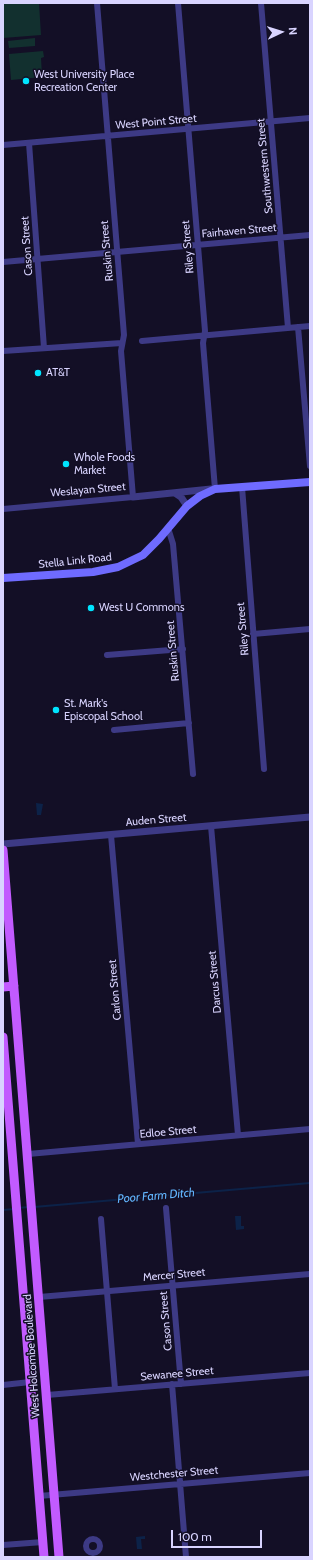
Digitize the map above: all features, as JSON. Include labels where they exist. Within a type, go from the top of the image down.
[{"type":"main road","name":"Weslayan Street","points":[[216,489],[310,482]]},
{"type":"main road","name":"Stella Link Road","points":[[3,578],[93,572],[118,567],[143,555],[187,506],[200,496],[216,489]]},
{"type":"main road","name":"West Holcombe Boulevard","points":[[3,850],[59,1557]]},
{"type":"main road","points":[[3,987],[14,986]]},
{"type":"main road","name":"West Holcombe Boulevard","points":[[3,1037],[44,1557]]},
{"type":"main road","points":[[6,1078],[22,1077]]},
{"type":"main road","points":[[12,1155],[28,1154]]},
{"type":"main road","points":[[24,1304],[39,1297]]},
{"type":"main road","points":[[30,1382],[47,1395]]},
{"type":"main road","points":[[43,1542],[58,1539]]},
{"type":"street","name":"Ruskin Street","points":[[97,3],[118,252],[124,335],[121,351],[133,497]]},
{"type":"street","name":"Riley Street","points":[[178,3],[205,331],[204,335],[216,489]]},
{"type":"street","name":"Southwestern Street","points":[[261,3],[288,328]]},
{"type":"street","name":"West Point Street","points":[[3,145],[310,118]]},
{"type":"street","name":"Cason Street","points":[[29,143],[44,348]]},
{"type":"street","name":"Fairhaven Street","points":[[3,262],[310,235]]},
{"type":"street","points":[[142,341],[310,326]]},
{"type":"street","points":[[298,327],[310,466]]},
{"type":"street","points":[[3,351],[122,343]]},
{"type":"street","name":"Riley Street","points":[[242,487],[264,769]]},
{"type":"street","name":"Weslayan Street","points":[[3,509],[216,489]]},
{"type":"street","points":[[175,493],[181,497],[187,506]]},
{"type":"street","name":"Ruskin Street","points":[[168,528],[173,544],[193,774]]},
{"type":"street","points":[[253,634],[310,629]]},
{"type":"street","points":[[107,655],[183,649]]},
{"type":"street","points":[[114,730],[189,723]]},
{"type":"street","name":"Auden Street","points":[[3,844],[310,817]]},
{"type":"street","name":"Darcus Street","points":[[211,826],[238,1136]]},
{"type":"street","name":"Carlon Street","points":[[111,835],[138,1144]]},
{"type":"street","name":"Edloe Street","points":[[28,1154],[310,1129]]},
{"type":"street","name":"Cason Street","points":[[166,1208],[181,1384]]},
{"type":"street","points":[[101,1219],[115,1389]]},
{"type":"street","name":"Mercer Street","points":[[39,1297],[310,1274]]},
{"type":"street","name":"Sewanee Street","points":[[47,1395],[310,1373]]},
{"type":"street","points":[[3,1385],[30,1382]]},
{"type":"street","points":[[172,1384],[186,1557]]},
{"type":"street","name":"Westchester Street","points":[[39,1496],[310,1472]]},
{"type":"street","points":[[3,1545],[43,1542]]},
{"type":"green space","points":[[3,3],[39,3],[41,35],[3,38]]},
{"type":"green space","points":[[35,38],[35,46],[9,48],[8,41]]},
{"type":"green space","points":[[43,51],[44,57],[41,58],[42,77],[11,80],[9,54]]},
{"type":"water","points":[[36,803],[43,804],[41,815],[37,815]]},
{"type":"water","points":[[235,1216],[241,1216],[241,1226],[244,1226],[244,1229],[236,1230]]},
{"type":"water","points":[[145,1536],[145,1539],[141,1539],[142,1549],[137,1549],[136,1537]]},
{"type":"waterway","name":"Poor Farm Ditch","points":[[34,1207],[310,1183]]},
{"type":"waterway","name":"Poor Farm Ditch","points":[[18,1208],[28,1207]]},
{"type":"waterway","name":"Poor Farm Ditch","points":[[3,1210],[14,1209]]},
{"type":"place","name":"West University Place Recreation Center","points":[[26,81]]},
{"type":"place","name":"AT&T","points":[[38,373]]},
{"type":"place","name":"Whole Foods Market","points":[[66,464]]},
{"type":"place","name":"West U Commons","points":[[91,608]]},
{"type":"place","name":"St. Mark's Episcopal School","points":[[56,710]]}]
